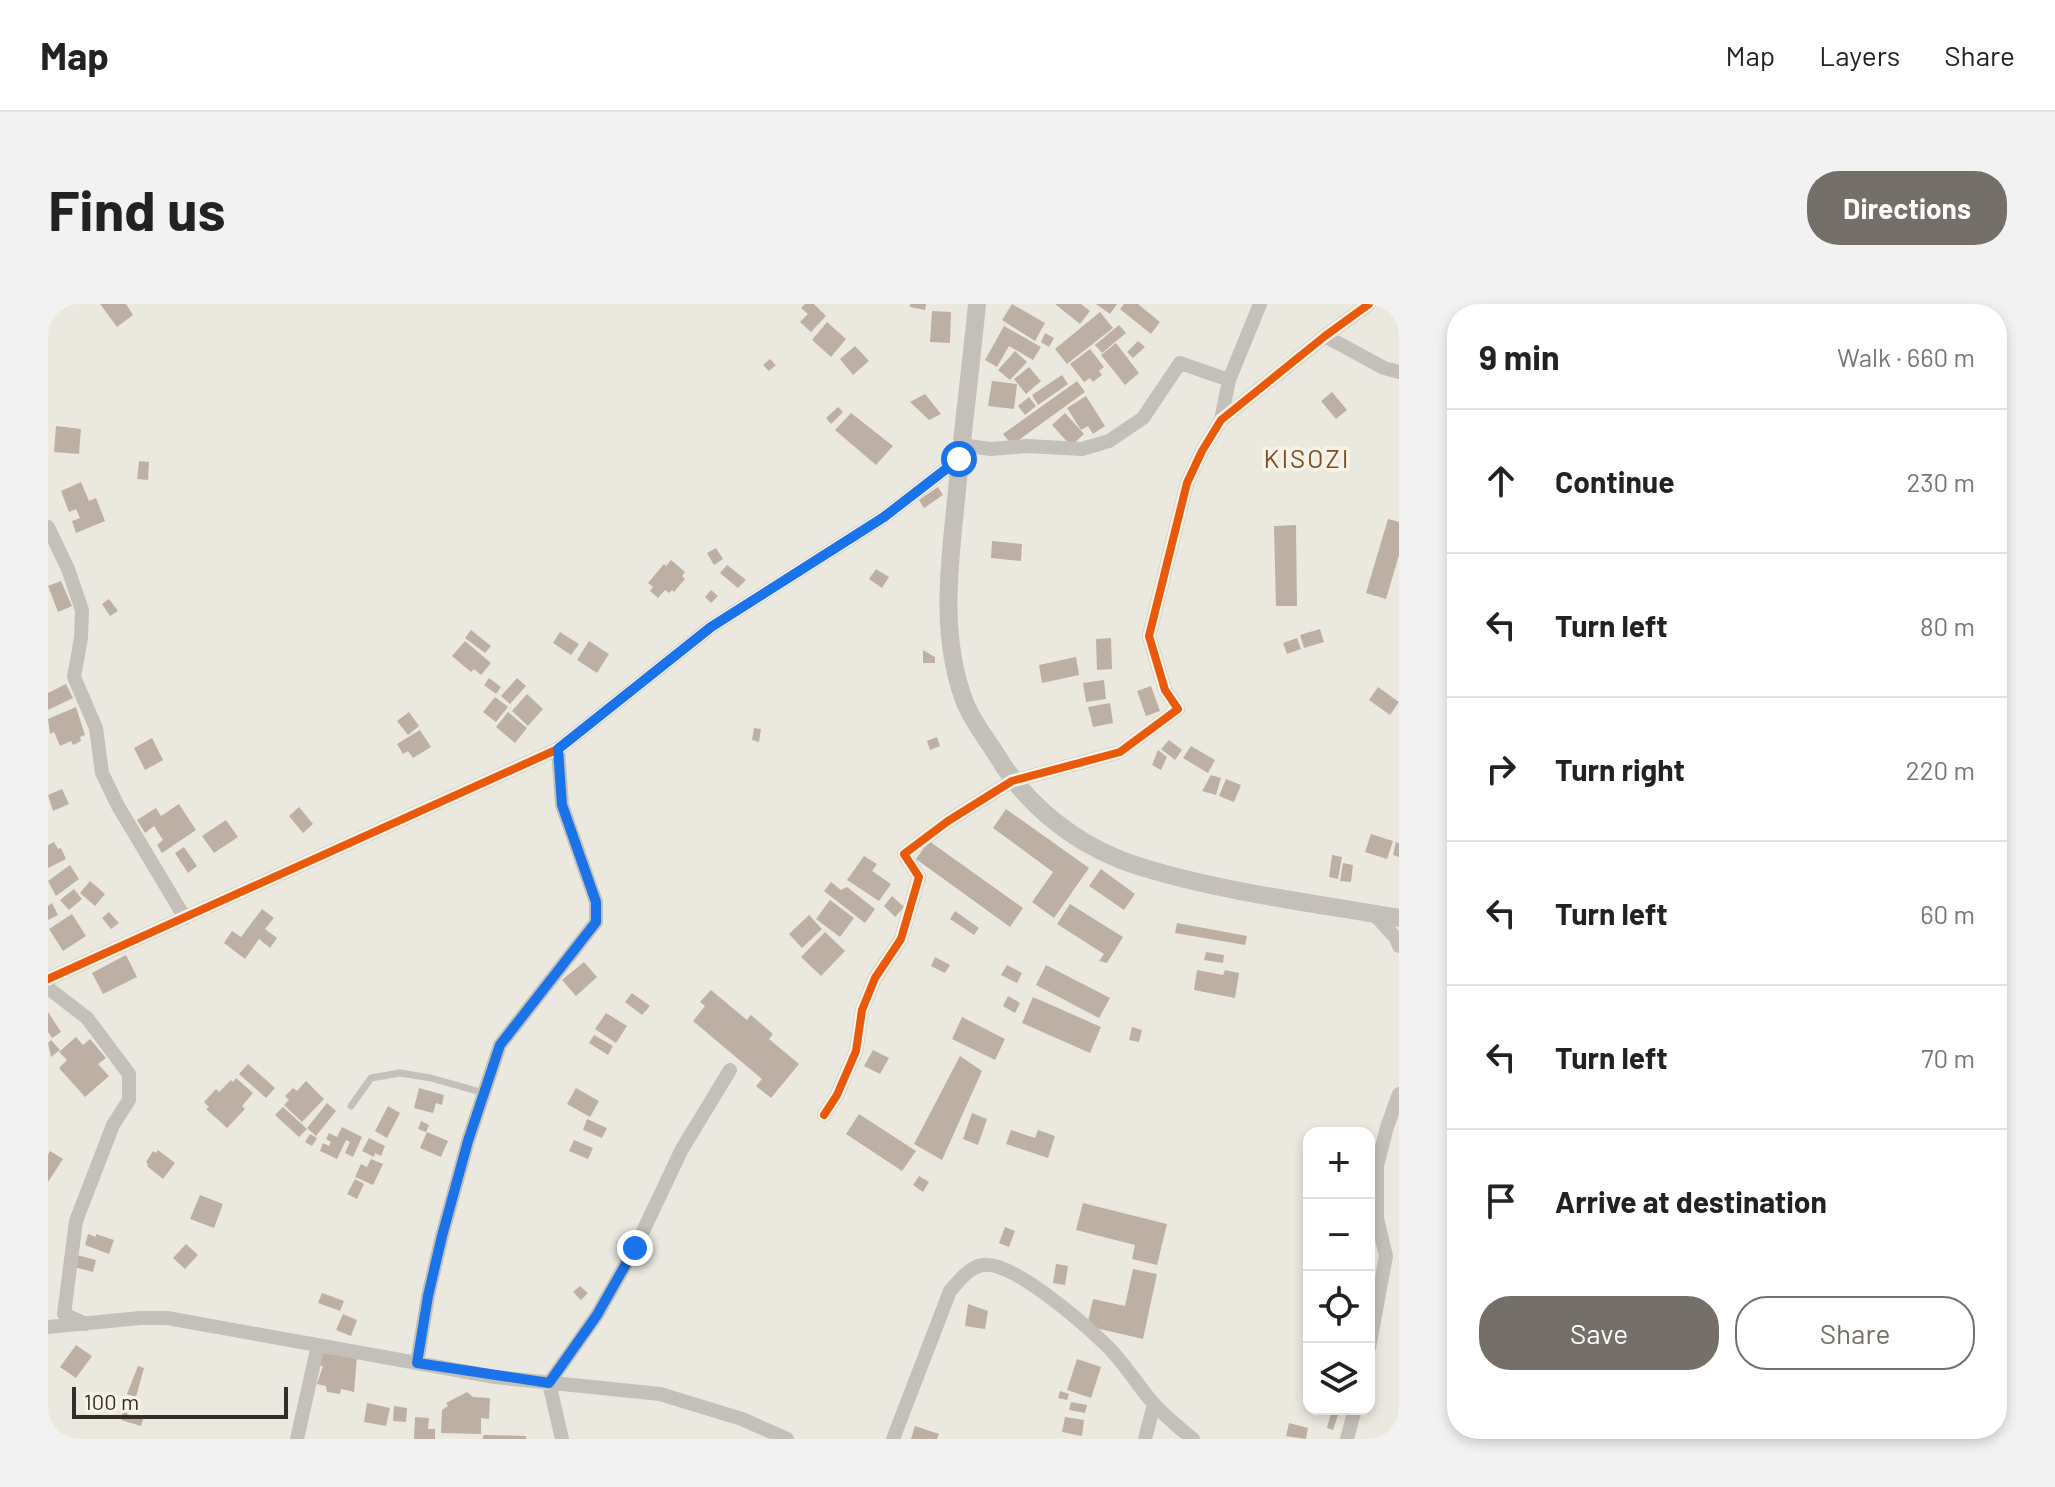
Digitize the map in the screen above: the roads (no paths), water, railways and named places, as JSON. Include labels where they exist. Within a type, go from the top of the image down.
[{"type":"street","points":[[977,304],[960,452],[947,615],[952,656],[965,702],[1012,781],[1040,812],[1101,851],[1132,864],[1225,887],[1399,918]]},
{"type":"street","points":[[1221,420],[1229,380],[1260,304]]},
{"type":"street","points":[[824,1115],[837,1095],[856,1051],[862,1010],[875,978],[901,939],[919,877],[904,854],[948,821],[1012,781],[1120,752],[1178,709],[1165,690],[1149,636],[1187,483],[1202,451],[1221,420],[1369,304]]},
{"type":"street","points":[[1325,336],[1384,368],[1399,372]]},
{"type":"street","points":[[48,979],[558,749],[711,627],[884,517],[960,452],[1027,446],[1082,449],[1109,441],[1143,418],[1180,363],[1229,380]]},
{"type":"street","points":[[48,527],[68,569],[82,610],[74,677],[96,728],[102,773],[118,806],[185,918]]},
{"type":"street","points":[[417,1363],[442,1236],[468,1141],[500,1045],[596,922],[596,902],[562,805],[558,749]]},
{"type":"street","points":[[1373,913],[1396,938],[1399,946]]},
{"type":"street","points":[[48,988],[87,1018],[129,1074],[129,1100],[113,1125],[76,1221],[64,1314],[86,1325]]},
{"type":"street","points":[[562,1439],[549,1383],[597,1315],[635,1248],[682,1149],[730,1070]]},
{"type":"street","points":[[1370,1343],[1386,1256],[1377,1218],[1377,1166],[1399,1094]]},
{"type":"street","points":[[893,1439],[950,1291],[979,1265],[991,1264],[1018,1275],[1046,1294],[1107,1346],[1154,1404],[1193,1439]]},
{"type":"street","points":[[48,1327],[167,1318],[417,1363],[549,1383],[660,1394],[742,1419],[787,1439]]},
{"type":"street","points":[[297,1439],[318,1345]]},
{"type":"street","points":[[1145,1439],[1154,1404]]},
{"type":"street","points":[[1347,1439],[1353,1415]]},
{"type":"lane","points":[[351,1106],[371,1078],[400,1073],[456,1084],[486,1094]]},
{"type":"district","name":"KISOZI","points":[[1307,459]]}]
